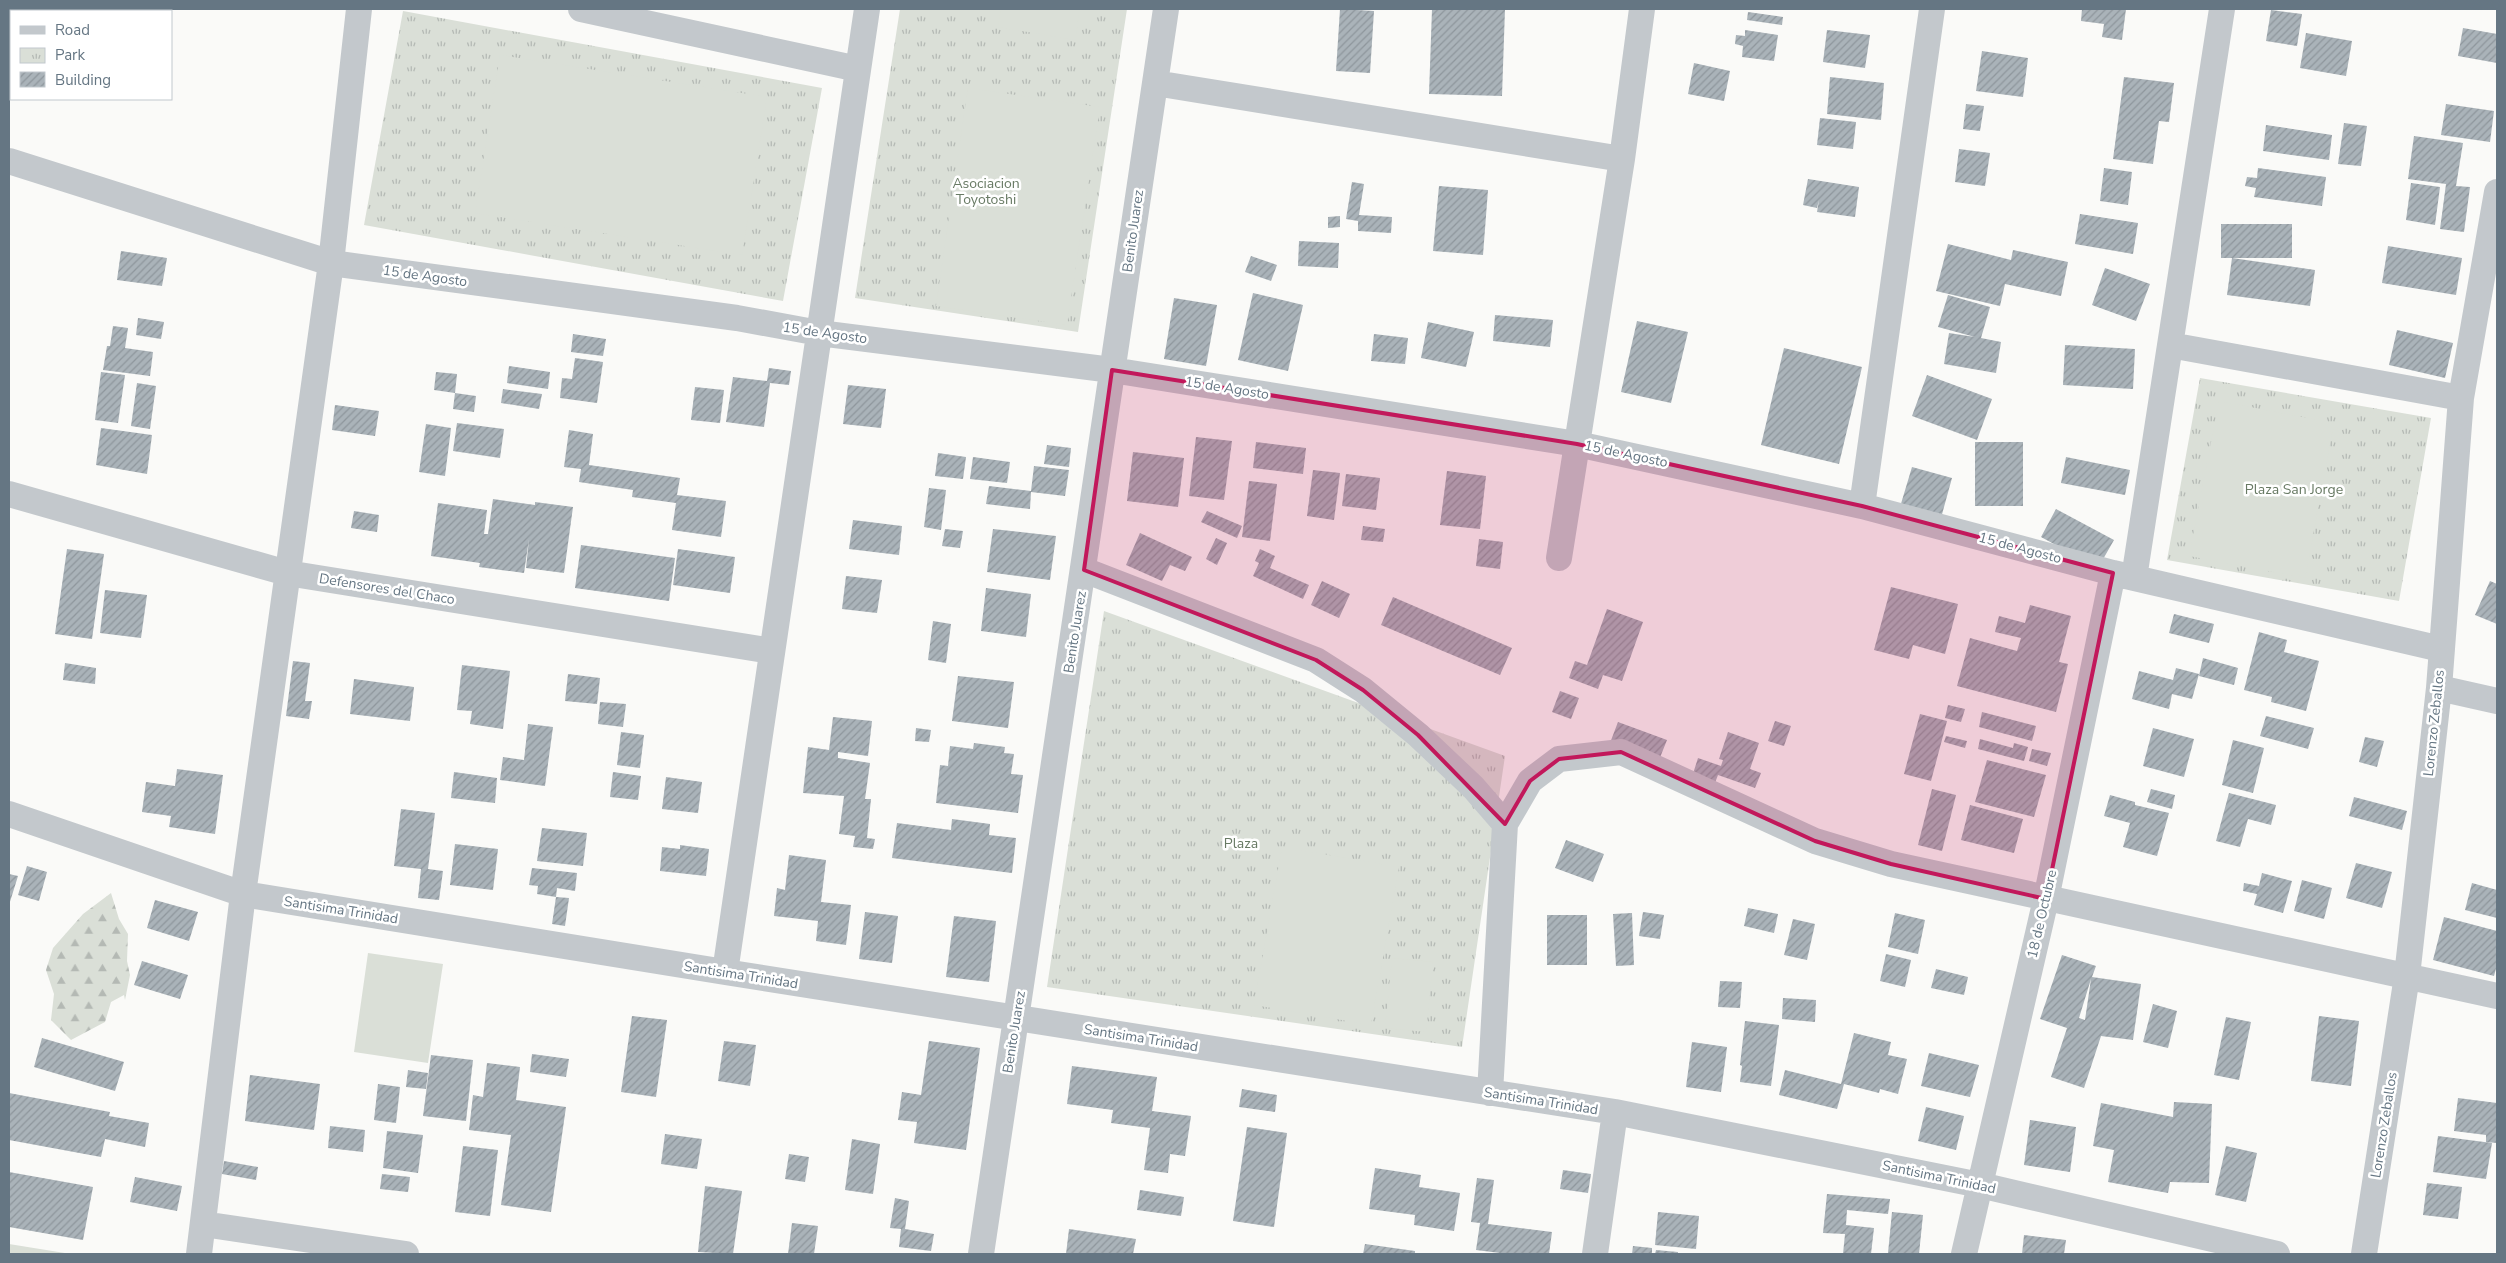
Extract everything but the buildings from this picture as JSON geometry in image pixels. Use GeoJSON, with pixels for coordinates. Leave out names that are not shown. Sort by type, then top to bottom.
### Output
{"type":"FeatureCollection","features":[{"type":"Feature","properties":{"kind":"street"},"geometry":{"type":"LineString","coordinates":[[199,1254],[243,894],[331,263],[359,9]]}},
{"type":"Feature","properties":{"kind":"street"},"geometry":{"type":"LineString","coordinates":[[581,9],[858,68]]}},
{"type":"Feature","properties":{"kind":"street"},"geometry":{"type":"LineString","coordinates":[[725,972],[866,9]]}},
{"type":"Feature","properties":{"kind":"street","name":"Benito Juarez"},"geometry":{"type":"LineString","coordinates":[[981,1254],[1166,9]]}},
{"type":"Feature","properties":{"kind":"street"},"geometry":{"type":"LineString","coordinates":[[1559,558],[1622,159],[1642,9]]}},
{"type":"Feature","properties":{"kind":"street"},"geometry":{"type":"LineString","coordinates":[[1862,506],[1932,9]]}},
{"type":"Feature","properties":{"kind":"street","name":"18 de Octubre"},"geometry":{"type":"LineString","coordinates":[[1964,1254],[2046,899],[2124,576],[2170,345],[2222,9]]}},
{"type":"Feature","properties":{"kind":"street"},"geometry":{"type":"LineString","coordinates":[[1155,83],[1622,159]]}},
{"type":"Feature","properties":{"kind":"street","name":"15 de Agosto"},"geometry":{"type":"LineString","coordinates":[[9,161],[331,263],[737,318],[819,333],[1112,370],[1577,444],[1862,506],[2124,576],[2441,648]]}},
{"type":"Feature","properties":{"kind":"street","name":"Lorenzo Zeballos"},"geometry":{"type":"LineString","coordinates":[[2364,1254],[2407,976],[2439,688],[2462,398],[2497,192]]}},
{"type":"Feature","properties":{"kind":"street"},"geometry":{"type":"LineString","coordinates":[[2170,345],[2462,398]]}},
{"type":"Feature","properties":{"kind":"street","name":"Defensores del Chaco"},"geometry":{"type":"LineString","coordinates":[[9,494],[287,573],[772,651]]}},
{"type":"Feature","properties":{"kind":"street"},"geometry":{"type":"LineString","coordinates":[[1084,570],[1316,660],[1363,690],[1418,735],[1473,787],[1505,824]]}},
{"type":"Feature","properties":{"kind":"street"},"geometry":{"type":"LineString","coordinates":[[2439,688],[2497,701]]}},
{"type":"Feature","properties":{"kind":"street"},"geometry":{"type":"LineString","coordinates":[[1490,1093],[1505,824],[1530,781],[1559,759],[1621,752],[1815,841],[1891,864],[2497,996]]}},
{"type":"Feature","properties":{"kind":"street","name":"Santisima Trinidad"},"geometry":{"type":"LineString","coordinates":[[9,814],[243,894],[1615,1112],[1980,1185],[2277,1254]]}},
{"type":"Feature","properties":{"kind":"street"},"geometry":{"type":"LineString","coordinates":[[1595,1254],[1615,1112]]}},
{"type":"Feature","properties":{"kind":"street"},"geometry":{"type":"LineString","coordinates":[[203,1224],[406,1254]]}},
{"type":"Feature","properties":{"kind":"highlighted area"},"geometry":{"type":"Polygon","coordinates":[[[1112,370],[1577,444],[1862,506],[2113,573],[2046,899],[1891,864],[1815,841],[1621,752],[1559,759],[1530,781],[1505,824],[1418,735],[1363,690],[1316,660],[1084,570],[1112,370]]]}},
{"type":"Feature","properties":{"kind":"green space","name":"Asociacion Toyotoshi"},"geometry":{"type":"Polygon","coordinates":[[[900,9],[1127,9],[1078,332],[855,298],[900,9]]]}},
{"type":"Feature","properties":{"kind":"green space"},"geometry":{"type":"Polygon","coordinates":[[[1001,9],[1080,9],[1075,40],[998,27],[1001,9]]]}},
{"type":"Feature","properties":{"kind":"green space"},"geometry":{"type":"Polygon","coordinates":[[[403,11],[822,88],[783,301],[364,225],[403,11]]]}},
{"type":"Feature","properties":{"kind":"green space"},"geometry":{"type":"Polygon","coordinates":[[[500,55],[767,97],[742,255],[475,213],[500,55]]]}},
{"type":"Feature","properties":{"kind":"green space"},"geometry":{"type":"Polygon","coordinates":[[[968,88],[1100,107],[1067,325],[936,306],[968,88]]]}},
{"type":"Feature","properties":{"kind":"green space","name":"Plaza San Jorge"},"geometry":{"type":"Polygon","coordinates":[[[2200,378],[2431,418],[2399,601],[2167,560],[2200,378]]]}},
{"type":"Feature","properties":{"kind":"green space"},"geometry":{"type":"Polygon","coordinates":[[[2219,401],[2334,423],[2305,578],[2189,556],[2219,401]]]}},
{"type":"Feature","properties":{"kind":"green space","name":"Plaza"},"geometry":{"type":"Polygon","coordinates":[[[1104,611],[1505,756],[1462,1047],[1047,987],[1104,611]]]}},
{"type":"Feature","properties":{"kind":"green space"},"geometry":{"type":"Polygon","coordinates":[[[1282,847],[1399,867],[1371,1025],[1254,1005],[1282,847]]]}},
{"type":"Feature","properties":{"kind":"green space"},"geometry":{"type":"Polygon","coordinates":[[[111,893],[119,919],[128,934],[127,961],[130,975],[125,1000],[124,995],[111,1002],[105,1022],[71,1040],[51,1020],[54,994],[46,970],[53,948],[83,914],[111,893]]]}},
{"type":"Feature","properties":{"kind":"green space"},"geometry":{"type":"Polygon","coordinates":[[[368,953],[443,964],[428,1063],[354,1052],[368,953]]]}},
{"type":"Feature","properties":{"kind":"green space"},"geometry":{"type":"Polygon","coordinates":[[[1392,958],[1433,962],[1426,1032],[1385,1028],[1392,958]]]}},
{"type":"Feature","properties":{"kind":"green space"},"geometry":{"type":"Polygon","coordinates":[[[9,1244],[71,1254],[9,1254],[9,1244]]]}}]}
